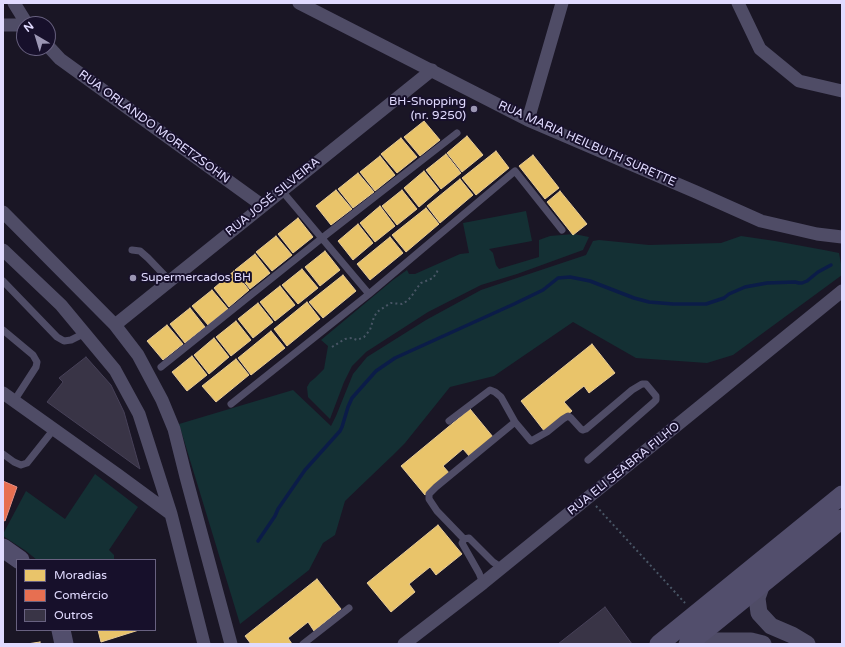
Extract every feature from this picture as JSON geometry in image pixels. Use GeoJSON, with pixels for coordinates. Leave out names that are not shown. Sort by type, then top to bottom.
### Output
{"type":"FeatureCollection","features":[{"type":"Feature","properties":{"kind":"main road"},"geometry":{"type":"LineString","coordinates":[[659,644],[842,495]]}},
{"type":"Feature","properties":{"kind":"main road"},"geometry":{"type":"LineString","coordinates":[[692,640],[842,519]]}},
{"type":"Feature","properties":{"kind":"main road"},"geometry":{"type":"LineString","coordinates":[[3,548],[19,559]]}},
{"type":"Feature","properties":{"kind":"main road"},"geometry":{"type":"LineString","coordinates":[[61,631],[64,644]]}},
{"type":"Feature","properties":{"kind":"street"},"geometry":{"type":"LineString","coordinates":[[14,3],[22,16]]}},
{"type":"Feature","properties":{"kind":"street","name":"RUA MARIA HEILBUTH SURETTE"},"geometry":{"type":"LineString","coordinates":[[299,3],[528,120],[761,221],[817,234],[842,237]]}},
{"type":"Feature","properties":{"kind":"street"},"geometry":{"type":"LineString","coordinates":[[528,120],[562,3]]}},
{"type":"Feature","properties":{"kind":"street"},"geometry":{"type":"LineString","coordinates":[[738,3],[760,49],[799,81],[842,92]]}},
{"type":"Feature","properties":{"kind":"street"},"geometry":{"type":"LineString","coordinates":[[3,25],[16,24]]}},
{"type":"Feature","properties":{"kind":"street","name":"RUA ORLANDO MORETZSOHN"},"geometry":{"type":"LineString","coordinates":[[56,55],[263,206]]}},
{"type":"Feature","properties":{"kind":"street","name":"RUA JOSÉ SILVEIRA"},"geometry":{"type":"LineString","coordinates":[[115,324],[432,70]]}},
{"type":"Feature","properties":{"kind":"street"},"geometry":{"type":"LineString","coordinates":[[3,212],[115,324],[138,355],[162,400],[174,429],[231,644]]}},
{"type":"Feature","properties":{"kind":"street"},"geometry":{"type":"LineString","coordinates":[[3,250],[61,305],[85,333],[115,370],[139,414],[171,514],[204,644]]}},
{"type":"Feature","properties":{"kind":"street","name":"RUA ELI SEABRA FILHO"},"geometry":{"type":"LineString","coordinates":[[404,644],[502,568],[842,291]]}},
{"type":"Feature","properties":{"kind":"street"},"geometry":{"type":"LineString","coordinates":[[3,393],[171,514]]}},
{"type":"Feature","properties":{"kind":"street"},"geometry":{"type":"LineString","coordinates":[[762,584],[757,598],[759,613],[771,626],[807,644]]}},
{"type":"Feature","properties":{"kind":"street"},"geometry":{"type":"LineString","coordinates":[[695,614],[695,632],[692,640],[751,641],[763,644]]}},
{"type":"Feature","properties":{"kind":"lane"},"geometry":{"type":"LineString","coordinates":[[161,367],[322,238],[457,133]]}},
{"type":"Feature","properties":{"kind":"lane"},"geometry":{"type":"LineString","coordinates":[[231,404],[369,294],[515,171],[562,230]]}},
{"type":"Feature","properties":{"kind":"lane"},"geometry":{"type":"LineString","coordinates":[[282,191],[369,294]]}},
{"type":"Feature","properties":{"kind":"lane"},"geometry":{"type":"LineString","coordinates":[[132,250],[140,251],[170,281]]}},
{"type":"Feature","properties":{"kind":"lane"},"geometry":{"type":"LineString","coordinates":[[3,281],[57,337],[64,341],[71,340],[85,333]]}},
{"type":"Feature","properties":{"kind":"lane"},"geometry":{"type":"LineString","coordinates":[[3,330],[33,355],[37,362],[36,367],[14,400]]}},
{"type":"Feature","properties":{"kind":"lane"},"geometry":{"type":"LineString","coordinates":[[449,421],[490,390],[495,392],[500,397],[516,422],[531,441],[547,432],[563,418],[568,416],[581,429],[586,429],[632,390],[642,384],[646,384],[656,396],[656,400],[588,460]]}},
{"type":"Feature","properties":{"kind":"lane"},"geometry":{"type":"LineString","coordinates":[[502,568],[493,562],[469,538],[464,539],[436,511],[429,499],[429,494],[516,422]]}},
{"type":"Feature","properties":{"kind":"lane"},"geometry":{"type":"LineString","coordinates":[[3,454],[21,465],[27,463],[54,429]]}},
{"type":"Feature","properties":{"kind":"lane"},"geometry":{"type":"LineString","coordinates":[[464,539],[462,543],[480,573],[483,583]]}},
{"type":"Feature","properties":{"kind":"lane"},"geometry":{"type":"LineString","coordinates":[[302,644],[349,608]]}},
{"type":"Feature","properties":{"kind":"path"},"geometry":{"type":"LineString","coordinates":[[332,348],[345,339],[352,338],[357,340],[364,337],[370,330],[377,312],[391,304],[402,304],[407,301],[411,298],[421,283],[433,278],[438,269]]}},
{"type":"Feature","properties":{"kind":"path"},"geometry":{"type":"LineString","coordinates":[[588,498],[695,614]]}},
{"type":"Feature","properties":{"kind":"green space"},"geometry":{"type":"Polygon","coordinates":[[[526,211],[532,241],[489,249],[493,253],[496,265],[499,269],[539,257],[539,240],[550,236],[574,234],[589,237],[583,250],[517,274],[481,285],[428,312],[366,352],[352,366],[344,382],[330,419],[308,397],[307,387],[310,382],[324,369],[328,346],[321,340],[407,270],[409,274],[415,274],[460,254],[469,253],[463,223],[526,211]]]}},
{"type":"Feature","properties":{"kind":"green space"},"geometry":{"type":"Polygon","coordinates":[[[741,236],[839,253],[842,275],[733,355],[707,363],[636,358],[573,322],[494,376],[450,387],[405,443],[345,501],[335,535],[323,543],[309,570],[240,624],[179,424],[293,390],[331,426],[353,374],[367,357],[426,320],[481,290],[586,255],[593,241],[599,240],[649,245],[721,243],[741,236]]]}},
{"type":"Feature","properties":{"kind":"green space"},"geometry":{"type":"Polygon","coordinates":[[[95,474],[138,507],[109,550],[114,555],[114,559],[36,559],[3,536],[26,491],[65,519],[95,474]]]}},
{"type":"Feature","properties":{"kind":"building: Moradias"},"geometry":{"type":"Polygon","coordinates":[[[424,121],[440,140],[420,156],[404,137],[424,121]]]}},
{"type":"Feature","properties":{"kind":"building: Moradias"},"geometry":{"type":"Polygon","coordinates":[[[467,136],[483,155],[462,172],[447,153],[467,136]]]}},
{"type":"Feature","properties":{"kind":"building: Moradias"},"geometry":{"type":"Polygon","coordinates":[[[401,138],[417,157],[397,173],[381,154],[401,138]]]}},
{"type":"Feature","properties":{"kind":"building: Moradias"},"geometry":{"type":"Polygon","coordinates":[[[496,151],[509,168],[476,195],[462,178],[496,151]]]}},
{"type":"Feature","properties":{"kind":"building: Moradias"},"geometry":{"type":"Polygon","coordinates":[[[446,154],[461,173],[441,189],[426,170],[446,154]]]}},
{"type":"Feature","properties":{"kind":"building: Moradias"},"geometry":{"type":"Polygon","coordinates":[[[533,155],[559,188],[545,199],[519,166],[533,155]]]}},
{"type":"Feature","properties":{"kind":"building: Moradias"},"geometry":{"type":"Polygon","coordinates":[[[380,156],[395,175],[375,191],[360,172],[380,156]]]}},
{"type":"Feature","properties":{"kind":"building: Moradias"},"geometry":{"type":"Polygon","coordinates":[[[424,171],[439,190],[419,207],[404,188],[424,171]]]}},
{"type":"Feature","properties":{"kind":"building: Moradias"},"geometry":{"type":"Polygon","coordinates":[[[358,173],[374,192],[353,208],[338,189],[358,173]]]}},
{"type":"Feature","properties":{"kind":"building: Moradias"},"geometry":{"type":"Polygon","coordinates":[[[460,179],[473,195],[440,223],[427,206],[460,179]]]}},
{"type":"Feature","properties":{"kind":"building: Moradias"},"geometry":{"type":"Polygon","coordinates":[[[336,190],[352,209],[331,225],[316,206],[336,190]]]}},
{"type":"Feature","properties":{"kind":"building: Moradias"},"geometry":{"type":"Polygon","coordinates":[[[402,190],[417,209],[397,225],[382,206],[402,190]]]}},
{"type":"Feature","properties":{"kind":"building: Moradias"},"geometry":{"type":"Polygon","coordinates":[[[560,191],[587,224],[573,235],[547,202],[560,191]]]}},
{"type":"Feature","properties":{"kind":"building: Moradias"},"geometry":{"type":"Polygon","coordinates":[[[380,206],[395,226],[375,242],[360,223],[380,206]]]}},
{"type":"Feature","properties":{"kind":"building: Moradias"},"geometry":{"type":"Polygon","coordinates":[[[426,208],[439,224],[406,252],[392,235],[426,208]]]}},
{"type":"Feature","properties":{"kind":"building: Moradias"},"geometry":{"type":"Polygon","coordinates":[[[298,218],[313,237],[293,253],[278,234],[298,218]]]}},
{"type":"Feature","properties":{"kind":"building: Moradias"},"geometry":{"type":"Polygon","coordinates":[[[358,224],[373,243],[353,260],[338,241],[358,224]]]}},
{"type":"Feature","properties":{"kind":"building: Moradias"},"geometry":{"type":"Polygon","coordinates":[[[276,236],[292,255],[272,271],[256,252],[276,236]]]}},
{"type":"Feature","properties":{"kind":"building: Moradias"},"geometry":{"type":"Polygon","coordinates":[[[390,237],[403,253],[370,280],[357,264],[390,237]]]}},
{"type":"Feature","properties":{"kind":"building: Moradias"},"geometry":{"type":"Polygon","coordinates":[[[325,251],[340,270],[320,286],[305,267],[325,251]]]}},
{"type":"Feature","properties":{"kind":"building: Moradias"},"geometry":{"type":"Polygon","coordinates":[[[255,254],[270,273],[250,289],[235,270],[255,254]]]}},
{"type":"Feature","properties":{"kind":"building: Moradias"},"geometry":{"type":"Polygon","coordinates":[[[302,269],[318,288],[298,304],[282,285],[302,269]]]}},
{"type":"Feature","properties":{"kind":"building: Moradias"},"geometry":{"type":"Polygon","coordinates":[[[234,271],[249,290],[229,307],[214,288],[234,271]]]}},
{"type":"Feature","properties":{"kind":"building: Moradias"},"geometry":{"type":"Polygon","coordinates":[[[343,275],[356,291],[323,318],[309,302],[343,275]]]}},
{"type":"Feature","properties":{"kind":"building: Moradias"},"geometry":{"type":"Polygon","coordinates":[[[280,286],[295,305],[275,321],[260,302],[280,286]]]}},
{"type":"Feature","properties":{"kind":"building: Moradias"},"geometry":{"type":"Polygon","coordinates":[[[212,290],[228,309],[208,325],[192,306],[212,290]]]}},
{"type":"Feature","properties":{"kind":"building: Moradias"},"geometry":{"type":"Polygon","coordinates":[[[307,302],[320,319],[287,346],[274,329],[307,302]]]}},
{"type":"Feature","properties":{"kind":"building: Moradias"},"geometry":{"type":"Polygon","coordinates":[[[258,303],[273,322],[253,338],[238,319],[258,303]]]}},
{"type":"Feature","properties":{"kind":"building: Moradias"},"geometry":{"type":"Polygon","coordinates":[[[190,308],[205,327],[185,343],[170,324],[190,308]]]}},
{"type":"Feature","properties":{"kind":"building: Moradias"},"geometry":{"type":"Polygon","coordinates":[[[236,321],[251,340],[231,356],[216,337],[236,321]]]}},
{"type":"Feature","properties":{"kind":"building: Moradias"},"geometry":{"type":"Polygon","coordinates":[[[167,325],[183,344],[163,360],[147,341],[167,325]]]}},
{"type":"Feature","properties":{"kind":"building: Moradias"},"geometry":{"type":"Polygon","coordinates":[[[271,331],[285,348],[251,375],[238,358],[271,331]]]}},
{"type":"Feature","properties":{"kind":"building: Moradias"},"geometry":{"type":"Polygon","coordinates":[[[214,338],[229,357],[209,374],[194,355],[214,338]]]}},
{"type":"Feature","properties":{"kind":"building: Moradias"},"geometry":{"type":"Polygon","coordinates":[[[592,344],[615,373],[589,393],[584,386],[564,402],[572,411],[545,432],[521,401],[592,344]]]}},
{"type":"Feature","properties":{"kind":"building: Moradias"},"geometry":{"type":"Polygon","coordinates":[[[192,356],[207,375],[187,391],[172,372],[192,356]]]}},
{"type":"Feature","properties":{"kind":"building: Moradias"},"geometry":{"type":"Polygon","coordinates":[[[236,359],[249,375],[216,402],[202,386],[236,359]]]}},
{"type":"Feature","properties":{"kind":"building: Moradias"},"geometry":{"type":"Polygon","coordinates":[[[470,409],[493,437],[470,457],[463,449],[443,466],[450,474],[425,495],[401,466],[470,409]]]}},
{"type":"Feature","properties":{"kind":"building: Moradias"},"geometry":{"type":"Polygon","coordinates":[[[438,525],[462,554],[436,575],[430,567],[409,584],[415,592],[391,612],[367,583],[438,525]]]}},
{"type":"Feature","properties":{"kind":"building: Moradias"},"geometry":{"type":"Polygon","coordinates":[[[317,579],[341,609],[314,631],[308,622],[288,638],[292,644],[251,644],[245,636],[317,579]]]}},
{"type":"Feature","properties":{"kind":"building: Moradias"},"geometry":{"type":"Polygon","coordinates":[[[98,631],[136,631],[101,642],[98,631]]]}},
{"type":"Feature","properties":{"kind":"building: Moradias"},"geometry":{"type":"Polygon","coordinates":[[[40,642],[40,644],[27,644],[40,642]]]}},
{"type":"Feature","properties":{"kind":"building: Comércio"},"geometry":{"type":"Polygon","coordinates":[[[3,481],[17,487],[5,521],[3,520],[3,481]]]}},
{"type":"Feature","properties":{"kind":"building: Outros"},"geometry":{"type":"Polygon","coordinates":[[[86,357],[111,385],[124,412],[140,469],[47,402],[63,382],[59,378],[86,357]]]}},
{"type":"Feature","properties":{"kind":"building: Outros"},"geometry":{"type":"Polygon","coordinates":[[[605,607],[632,644],[558,644],[605,607]]]}},
{"type":"Feature","properties":{"kind":"waterway"},"geometry":{"type":"LineString","coordinates":[[258,541],[305,470],[340,431],[352,398],[376,371],[395,358],[543,290],[558,278],[570,277],[590,281],[634,298],[649,302],[706,304],[724,298],[729,294],[745,287],[767,283],[802,283],[831,265]]}},
{"type":"Feature","properties":{"kind":"place","name":"BH-Shopping (nr. 9250)"},"geometry":{"type":"Point","coordinates":[474,109]}},
{"type":"Feature","properties":{"kind":"place","name":"Supermercados BH"},"geometry":{"type":"Point","coordinates":[133,278]}}]}
